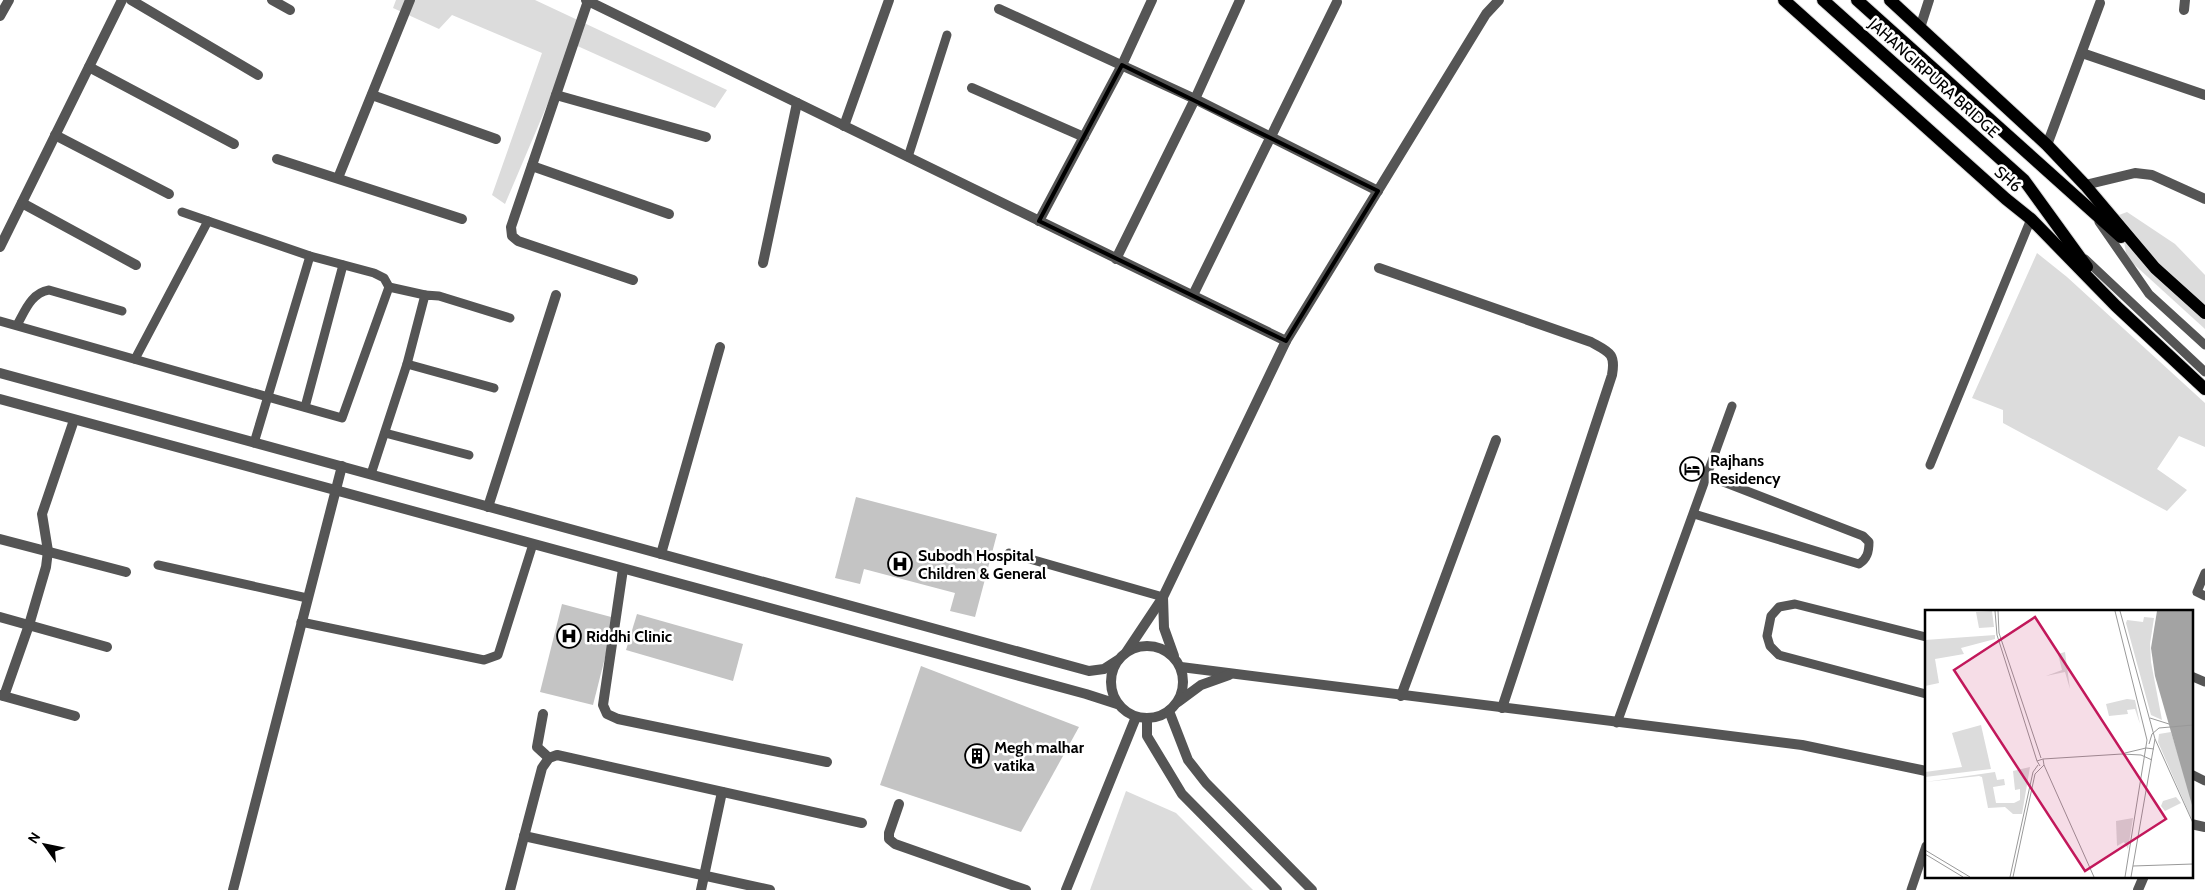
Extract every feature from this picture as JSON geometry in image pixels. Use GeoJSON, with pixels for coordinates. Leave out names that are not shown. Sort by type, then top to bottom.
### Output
{"type":"FeatureCollection","features":[{"type":"Feature","properties":{"kind":"main road","name":"SH6"},"geometry":{"type":"LineString","coordinates":[[1784,0],[2006,199],[2031,219],[2116,306],[2205,389]]}},
{"type":"Feature","properties":{"kind":"main road","name":"JAHANGIRPURA BRIDGE"},"geometry":{"type":"LineString","coordinates":[[1823,0],[2024,180],[2116,306]]}},
{"type":"Feature","properties":{"kind":"main road","name":"JAHANGIRPURA BRIDGE"},"geometry":{"type":"LineString","coordinates":[[1857,0],[2038,165],[2156,268]]}},
{"type":"Feature","properties":{"kind":"main road"},"geometry":{"type":"LineString","coordinates":[[1890,0],[2047,145],[2085,185],[2156,268],[2205,313]]}},
{"type":"Feature","properties":{"kind":"street"},"geometry":{"type":"LineString","coordinates":[[0,16],[8,0]]}},
{"type":"Feature","properties":{"kind":"street"},"geometry":{"type":"LineString","coordinates":[[0,247],[122,0]]}},
{"type":"Feature","properties":{"kind":"street"},"geometry":{"type":"LineString","coordinates":[[131,0],[258,74]]}},
{"type":"Feature","properties":{"kind":"street"},"geometry":{"type":"LineString","coordinates":[[272,0],[290,10]]}},
{"type":"Feature","properties":{"kind":"street"},"geometry":{"type":"LineString","coordinates":[[338,178],[410,0]]}},
{"type":"Feature","properties":{"kind":"street"},"geometry":{"type":"LineString","coordinates":[[844,126],[889,0]]}},
{"type":"Feature","properties":{"kind":"street"},"geometry":{"type":"LineString","coordinates":[[1039,221],[1122,65],[1152,0]]}},
{"type":"Feature","properties":{"kind":"street"},"geometry":{"type":"LineString","coordinates":[[1116,259],[1195,98],[1240,0]]}},
{"type":"Feature","properties":{"kind":"street"},"geometry":{"type":"LineString","coordinates":[[1486,14],[1491,0]]}},
{"type":"Feature","properties":{"kind":"street"},"geometry":{"type":"LineString","coordinates":[[0,373],[1089,670],[1104,669],[1118,660],[1127,651],[1163,596],[1286,341],[1486,14],[1499,0]]}},
{"type":"Feature","properties":{"kind":"street"},"geometry":{"type":"LineString","coordinates":[[1920,28],[1929,0]]}},
{"type":"Feature","properties":{"kind":"street"},"geometry":{"type":"LineString","coordinates":[[633,280],[518,242],[512,236],[511,226],[587,1],[1286,341]]}},
{"type":"Feature","properties":{"kind":"street"},"geometry":{"type":"LineString","coordinates":[[1193,295],[1337,2]]}},
{"type":"Feature","properties":{"kind":"street"},"geometry":{"type":"LineString","coordinates":[[2047,145],[2100,3]]}},
{"type":"Feature","properties":{"kind":"street"},"geometry":{"type":"LineString","coordinates":[[999,9],[1195,98],[1378,191]]}},
{"type":"Feature","properties":{"kind":"street"},"geometry":{"type":"LineString","coordinates":[[2082,53],[2205,95]]}},
{"type":"Feature","properties":{"kind":"street"},"geometry":{"type":"LineString","coordinates":[[89,67],[234,144]]}},
{"type":"Feature","properties":{"kind":"street"},"geometry":{"type":"LineString","coordinates":[[972,88],[1084,137]]}},
{"type":"Feature","properties":{"kind":"street"},"geometry":{"type":"LineString","coordinates":[[372,95],[496,138]]}},
{"type":"Feature","properties":{"kind":"street"},"geometry":{"type":"LineString","coordinates":[[556,95],[706,137]]}},
{"type":"Feature","properties":{"kind":"street"},"geometry":{"type":"LineString","coordinates":[[764,263],[796,103]]}},
{"type":"Feature","properties":{"kind":"street"},"geometry":{"type":"LineString","coordinates":[[56,135],[169,194]]}},
{"type":"Feature","properties":{"kind":"street"},"geometry":{"type":"LineString","coordinates":[[277,160],[462,218]]}},
{"type":"Feature","properties":{"kind":"street"},"geometry":{"type":"LineString","coordinates":[[532,166],[669,214]]}},
{"type":"Feature","properties":{"kind":"street"},"geometry":{"type":"LineString","coordinates":[[2085,185],[2135,173],[2152,175],[2205,199]]}},
{"type":"Feature","properties":{"kind":"street"},"geometry":{"type":"LineString","coordinates":[[22,203],[136,265]]}},
{"type":"Feature","properties":{"kind":"street"},"geometry":{"type":"LineString","coordinates":[[1379,268],[1591,342],[1610,353],[1615,362],[1502,708]]}},
{"type":"Feature","properties":{"kind":"street"},"geometry":{"type":"LineString","coordinates":[[488,507],[556,295]]}},
{"type":"Feature","properties":{"kind":"street"},"geometry":{"type":"LineString","coordinates":[[661,554],[720,347]]}},
{"type":"Feature","properties":{"kind":"street"},"geometry":{"type":"LineString","coordinates":[[0,399],[1117,704]]}},
{"type":"Feature","properties":{"kind":"street"},"geometry":{"type":"LineString","coordinates":[[74,420],[42,514],[48,551],[46,567],[29,625],[2,696],[75,716]]}},
{"type":"Feature","properties":{"kind":"street"},"geometry":{"type":"LineString","coordinates":[[1401,696],[1496,440]]}},
{"type":"Feature","properties":{"kind":"street"},"geometry":{"type":"LineString","coordinates":[[233,890],[342,466]]}},
{"type":"Feature","properties":{"kind":"street"},"geometry":{"type":"LineString","coordinates":[[0,539],[126,572]]}},
{"type":"Feature","properties":{"kind":"street"},"geometry":{"type":"LineString","coordinates":[[623,569],[603,705],[607,714],[618,719],[827,762]]}},
{"type":"Feature","properties":{"kind":"street"},"geometry":{"type":"LineString","coordinates":[[1163,596],[1164,628],[1184,680],[1182,692],[1177,703]]}},
{"type":"Feature","properties":{"kind":"street"},"geometry":{"type":"LineString","coordinates":[[0,616],[107,647]]}},
{"type":"Feature","properties":{"kind":"street"},"geometry":{"type":"LineString","coordinates":[[1127,651],[1139,646],[1151,645],[1164,649],[1174,657]]}},
{"type":"Feature","properties":{"kind":"street"},"geometry":{"type":"LineString","coordinates":[[1118,660],[1112,671],[1110,682],[1112,694],[1117,704],[1126,712],[1136,717],[1147,719],[1159,717],[1169,711],[1201,685],[1230,675]]}},
{"type":"Feature","properties":{"kind":"street"},"geometry":{"type":"LineString","coordinates":[[1180,667],[1230,675],[1802,745],[1925,771]]}},
{"type":"Feature","properties":{"kind":"street"},"geometry":{"type":"LineString","coordinates":[[1169,711],[1188,760],[1206,783],[1312,890]]}},
{"type":"Feature","properties":{"kind":"street"},"geometry":{"type":"LineString","coordinates":[[543,714],[536,747],[549,758]]}},
{"type":"Feature","properties":{"kind":"street"},"geometry":{"type":"LineString","coordinates":[[1066,890],[1136,717]]}},
{"type":"Feature","properties":{"kind":"street"},"geometry":{"type":"LineString","coordinates":[[1147,719],[1147,736],[1182,794],[1277,890]]}},
{"type":"Feature","properties":{"kind":"street"},"geometry":{"type":"LineString","coordinates":[[510,890],[542,768],[549,758],[557,755],[862,823]]}},
{"type":"Feature","properties":{"kind":"street"},"geometry":{"type":"LineString","coordinates":[[701,890],[722,792]]}},
{"type":"Feature","properties":{"kind":"street"},"geometry":{"type":"LineString","coordinates":[[899,804],[889,833],[889,839],[895,844],[1026,890]]}},
{"type":"Feature","properties":{"kind":"street"},"geometry":{"type":"LineString","coordinates":[[2192,824],[2205,827]]}},
{"type":"Feature","properties":{"kind":"street"},"geometry":{"type":"LineString","coordinates":[[524,836],[770,890]]}},
{"type":"Feature","properties":{"kind":"street"},"geometry":{"type":"LineString","coordinates":[[2138,890],[2143,878]]}},
{"type":"Feature","properties":{"kind":"lane"},"geometry":{"type":"LineString","coordinates":[[908,157],[948,35]]}},
{"type":"Feature","properties":{"kind":"lane"},"geometry":{"type":"LineString","coordinates":[[2092,211],[2149,294],[2205,345]]}},
{"type":"Feature","properties":{"kind":"lane"},"geometry":{"type":"LineString","coordinates":[[182,212],[310,256],[384,278],[389,287],[439,296],[510,318]]}},
{"type":"Feature","properties":{"kind":"lane"},"geometry":{"type":"LineString","coordinates":[[1930,465],[2031,219]]}},
{"type":"Feature","properties":{"kind":"lane"},"geometry":{"type":"LineString","coordinates":[[135,359],[208,221]]}},
{"type":"Feature","properties":{"kind":"lane"},"geometry":{"type":"LineString","coordinates":[[2072,247],[2205,372]]}},
{"type":"Feature","properties":{"kind":"lane"},"geometry":{"type":"LineString","coordinates":[[254,443],[310,256]]}},
{"type":"Feature","properties":{"kind":"lane"},"geometry":{"type":"LineString","coordinates":[[305,407],[343,265]]}},
{"type":"Feature","properties":{"kind":"lane"},"geometry":{"type":"LineString","coordinates":[[0,321],[342,418],[389,287]]}},
{"type":"Feature","properties":{"kind":"lane"},"geometry":{"type":"LineString","coordinates":[[17,325],[34,296],[40,291],[49,290],[122,311]]}},
{"type":"Feature","properties":{"kind":"lane"},"geometry":{"type":"LineString","coordinates":[[371,474],[407,364],[425,295]]}},
{"type":"Feature","properties":{"kind":"lane"},"geometry":{"type":"LineString","coordinates":[[407,364],[494,388]]}},
{"type":"Feature","properties":{"kind":"lane"},"geometry":{"type":"LineString","coordinates":[[1618,722],[1732,406]]}},
{"type":"Feature","properties":{"kind":"lane"},"geometry":{"type":"LineString","coordinates":[[385,433],[469,456]]}},
{"type":"Feature","properties":{"kind":"lane"},"geometry":{"type":"LineString","coordinates":[[1694,514],[1858,564],[1865,560],[1869,551],[1869,542],[1863,536],[1708,476]]}},
{"type":"Feature","properties":{"kind":"lane"},"geometry":{"type":"LineString","coordinates":[[301,622],[484,660],[498,654],[533,544]]}},
{"type":"Feature","properties":{"kind":"lane"},"geometry":{"type":"LineString","coordinates":[[1009,553],[1163,596]]}},
{"type":"Feature","properties":{"kind":"lane"},"geometry":{"type":"LineString","coordinates":[[158,565],[307,598]]}},
{"type":"Feature","properties":{"kind":"lane"},"geometry":{"type":"LineString","coordinates":[[2205,573],[2197,592],[2205,596]]}},
{"type":"Feature","properties":{"kind":"lane"},"geometry":{"type":"LineString","coordinates":[[1925,637],[1795,604],[1774,610],[1767,636],[1770,646],[1779,655],[1925,694]]}},
{"type":"Feature","properties":{"kind":"lane"},"geometry":{"type":"LineString","coordinates":[[2192,676],[2205,682]]}},
{"type":"Feature","properties":{"kind":"lane"},"geometry":{"type":"LineString","coordinates":[[2192,774],[2205,781]]}},
{"type":"Feature","properties":{"kind":"lane"},"geometry":{"type":"LineString","coordinates":[[1911,890],[1925,849]]}},
{"type":"Feature","properties":{"kind":"highlighted area"},"geometry":{"type":"Polygon","coordinates":[[[1122,65],[1378,191],[1286,341],[1039,221],[1122,65]]]}},
{"type":"Feature","properties":{"kind":"shaded area"},"geometry":{"type":"Polygon","coordinates":[[[396,0],[535,0],[727,90],[715,108],[573,44],[505,204],[492,195],[542,53],[452,15],[439,29],[393,8],[396,0]]]}},
{"type":"Feature","properties":{"kind":"shaded area"},"geometry":{"type":"Polygon","coordinates":[[[2127,212],[2175,244],[2205,275],[2205,329],[2127,258],[2119,215],[2127,212]]]}},
{"type":"Feature","properties":{"kind":"shaded area"},"geometry":{"type":"Polygon","coordinates":[[[2037,253],[2067,277],[2205,403],[2205,447],[2179,436],[2157,469],[2187,490],[2167,511],[2003,423],[2003,410],[1972,398],[2037,253]]]}},
{"type":"Feature","properties":{"kind":"shaded area"},"geometry":{"type":"Polygon","coordinates":[[[1126,791],[1176,813],[1253,890],[1090,890],[1126,791]]]}},
{"type":"Feature","properties":{"kind":"building"},"geometry":{"type":"Polygon","coordinates":[[[856,497],[997,534],[975,617],[950,611],[955,593],[864,569],[860,584],[835,578],[856,497]]]}},
{"type":"Feature","properties":{"kind":"building"},"geometry":{"type":"Polygon","coordinates":[[[562,604],[615,618],[593,705],[540,692],[562,604]]]}},
{"type":"Feature","properties":{"kind":"building"},"geometry":{"type":"Polygon","coordinates":[[[637,614],[743,644],[733,681],[626,650],[637,614]]]}},
{"type":"Feature","properties":{"kind":"building","name":"Megh malhar vatika"},"geometry":{"type":"Polygon","coordinates":[[[921,666],[1079,727],[1021,832],[880,785],[921,666]]]}},
{"type":"Feature","properties":{"kind":"place","name":"Rajhans Residency"},"geometry":{"type":"Point","coordinates":[1692,469]}},
{"type":"Feature","properties":{"kind":"place","name":"Subodh Hospital Children & General"},"geometry":{"type":"Point","coordinates":[900,564]}},
{"type":"Feature","properties":{"kind":"place","name":"Riddhi Clinic"},"geometry":{"type":"Point","coordinates":[569,636]}},
{"type":"Feature","properties":{"kind":"place","name":"Megh malhar vatika"},"geometry":{"type":"Point","coordinates":[977,756]}}]}
